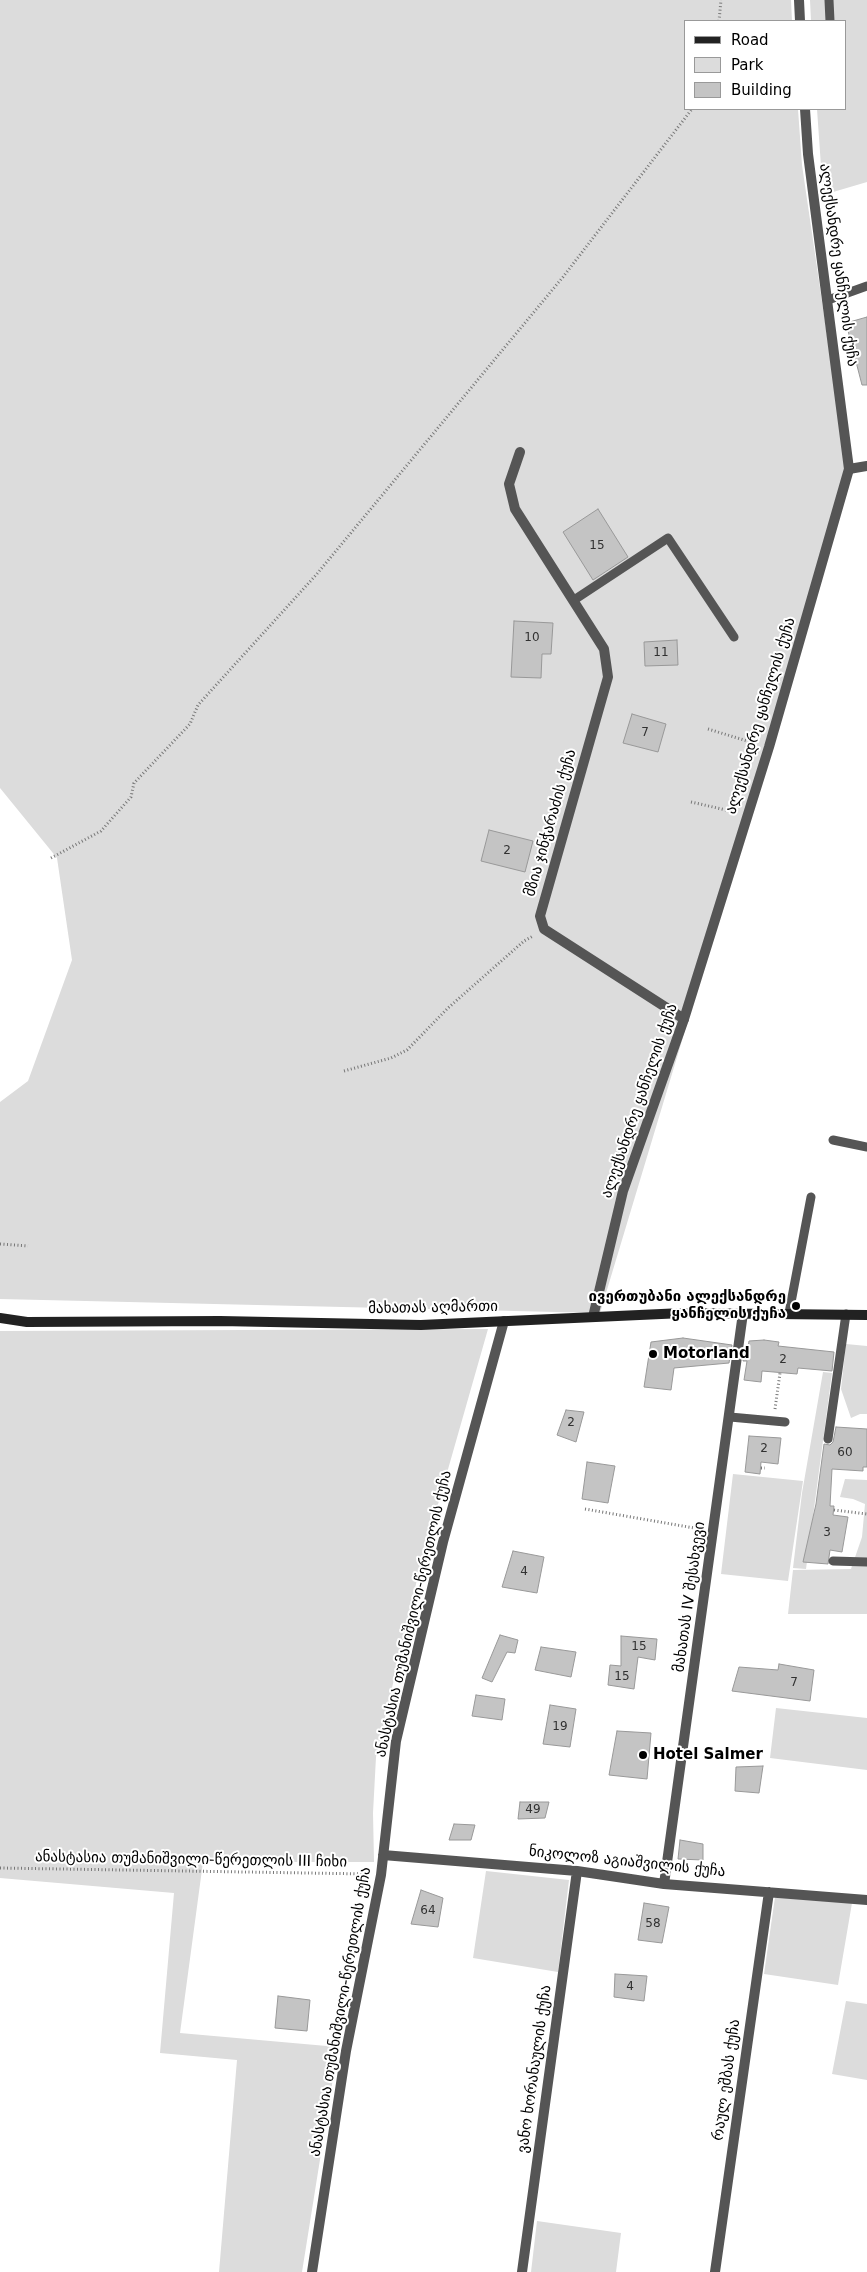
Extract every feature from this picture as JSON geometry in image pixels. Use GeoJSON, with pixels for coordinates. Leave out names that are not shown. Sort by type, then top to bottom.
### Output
{"type":"FeatureCollection","features":[{"type":"Feature","properties":{"kind":"main road","name":"მახათას აღმართი"},"geometry":{"type":"LineString","coordinates":[[0,1318],[27,1322],[220,1321],[420,1326],[593,1317],[743,1313],[867,1314]]}},
{"type":"Feature","properties":{"kind":"street"},"geometry":{"type":"LineString","coordinates":[[799,0],[800,20]]}},
{"type":"Feature","properties":{"kind":"street","name":"ალექსანდრე ყანჩელის ქუჩა"},"geometry":{"type":"LineString","coordinates":[[593,1317],[623,1191],[684,1019],[748,814],[849,469],[808,154],[805,110]]}},
{"type":"Feature","properties":{"kind":"street","name":"მზია ჯინჭარაძის ქუჩა"},"geometry":{"type":"LineString","coordinates":[[520,452],[509,484],[515,509],[604,649],[608,677],[540,916],[544,929]]}},
{"type":"Feature","properties":{"kind":"street"},"geometry":{"type":"LineString","coordinates":[[849,469],[867,466]]}},
{"type":"Feature","properties":{"kind":"street"},"geometry":{"type":"LineString","coordinates":[[544,929],[684,1019]]}},
{"type":"Feature","properties":{"kind":"street","name":"მახათას IV შესახვევი"},"geometry":{"type":"LineString","coordinates":[[664,1884],[715,1531],[743,1313]]}},
{"type":"Feature","properties":{"kind":"street","name":"ანასტასია თუმანიშვილი-წერეთლის ქუჩა"},"geometry":{"type":"LineString","coordinates":[[312,2272],[346,2051],[381,1875],[396,1741],[443,1542],[504,1321]]}},
{"type":"Feature","properties":{"kind":"street","name":"ნიკოლოზ აგიაშვილის ქუჩა"},"geometry":{"type":"LineString","coordinates":[[384,1855],[577,1871],[664,1884],[867,1900]]}},
{"type":"Feature","properties":{"kind":"street","name":"ვანო ხორანაულის ქუჩა"},"geometry":{"type":"LineString","coordinates":[[522,2272],[577,1871]]}},
{"type":"Feature","properties":{"kind":"street","name":"რაულ ეშბას ქუჩა"},"geometry":{"type":"LineString","coordinates":[[715,2272],[769,1892]]}},
{"type":"Feature","properties":{"kind":"lane"},"geometry":{"type":"LineString","coordinates":[[829,0],[830,20]]}},
{"type":"Feature","properties":{"kind":"lane"},"geometry":{"type":"LineString","coordinates":[[828,300],[867,286]]}},
{"type":"Feature","properties":{"kind":"lane"},"geometry":{"type":"LineString","coordinates":[[574,600],[668,538],[734,637]]}},
{"type":"Feature","properties":{"kind":"lane"},"geometry":{"type":"LineString","coordinates":[[833,1140],[867,1148]]}},
{"type":"Feature","properties":{"kind":"lane"},"geometry":{"type":"LineString","coordinates":[[789,1313],[811,1197]]}},
{"type":"Feature","properties":{"kind":"lane"},"geometry":{"type":"LineString","coordinates":[[828,1439],[846,1314]]}},
{"type":"Feature","properties":{"kind":"lane"},"geometry":{"type":"LineString","coordinates":[[730,1417],[785,1422]]}},
{"type":"Feature","properties":{"kind":"lane"},"geometry":{"type":"LineString","coordinates":[[833,1562],[867,1562]]}},
{"type":"Feature","properties":{"kind":"path"},"geometry":{"type":"LineString","coordinates":[[719,20],[721,0]]}},
{"type":"Feature","properties":{"kind":"path"},"geometry":{"type":"LineString","coordinates":[[50,858],[101,831],[131,797],[134,783],[190,724],[198,705],[316,575],[563,277],[691,110]]}},
{"type":"Feature","properties":{"kind":"path"},"geometry":{"type":"LineString","coordinates":[[708,729],[768,747]]}},
{"type":"Feature","properties":{"kind":"path"},"geometry":{"type":"LineString","coordinates":[[690,802],[748,814]]}},
{"type":"Feature","properties":{"kind":"path"},"geometry":{"type":"LineString","coordinates":[[344,1071],[391,1058],[407,1050],[448,1008],[524,941],[544,929]]}},
{"type":"Feature","properties":{"kind":"path"},"geometry":{"type":"LineString","coordinates":[[0,1244],[28,1246]]}},
{"type":"Feature","properties":{"kind":"path"},"geometry":{"type":"LineString","coordinates":[[774,1421],[780,1373]]}},
{"type":"Feature","properties":{"kind":"path"},"geometry":{"type":"LineString","coordinates":[[761,1468],[766,1468]]}},
{"type":"Feature","properties":{"kind":"path"},"geometry":{"type":"LineString","coordinates":[[585,1509],[715,1531]]}},
{"type":"Feature","properties":{"kind":"path"},"geometry":{"type":"LineString","coordinates":[[834,1510],[867,1514]]}},
{"type":"Feature","properties":{"kind":"path","name":"ანასტასია თუმანიშვილი-წერეთლის III ჩიხი"},"geometry":{"type":"LineString","coordinates":[[0,1868],[381,1875]]}},
{"type":"Feature","properties":{"kind":"green space"},"geometry":{"type":"Polygon","coordinates":[[[0,0],[791,0],[792,20],[684,20],[684,110],[798,110],[802,165],[849,486],[600,1313],[0,1299],[0,1102],[28,1081],[72,960],[57,858],[0,788],[0,0]]]}},
{"type":"Feature","properties":{"kind":"green space"},"geometry":{"type":"Polygon","coordinates":[[[810,0],[867,0],[867,182],[823,195],[817,110],[847,110],[847,20],[811,20],[810,0]]]}},
{"type":"Feature","properties":{"kind":"green space"},"geometry":{"type":"Polygon","coordinates":[[[488,1329],[419,1571],[376,1757],[373,1813],[374,1862],[203,1862],[180,2033],[338,2047],[302,2272],[219,2272],[237,2060],[160,2053],[174,1893],[0,1878],[0,1331],[488,1329]]]}},
{"type":"Feature","properties":{"kind":"green space"},"geometry":{"type":"Polygon","coordinates":[[[846,1344],[867,1346],[867,1414],[860,1414],[851,1418],[841,1389],[846,1344]]]}},
{"type":"Feature","properties":{"kind":"green space"},"geometry":{"type":"Polygon","coordinates":[[[823,1372],[832,1373],[806,1569],[793,1568],[802,1493],[823,1372]]]}},
{"type":"Feature","properties":{"kind":"green space"},"geometry":{"type":"Polygon","coordinates":[[[733,1474],[803,1481],[788,1581],[721,1574],[733,1474]]]}},
{"type":"Feature","properties":{"kind":"green space"},"geometry":{"type":"Polygon","coordinates":[[[845,1479],[867,1480],[867,1614],[788,1614],[793,1570],[851,1569],[862,1537],[865,1504],[853,1499],[840,1497],[845,1479]]]}},
{"type":"Feature","properties":{"kind":"green space"},"geometry":{"type":"Polygon","coordinates":[[[776,1708],[867,1718],[867,1770],[770,1758],[776,1708]]]}},
{"type":"Feature","properties":{"kind":"green space"},"geometry":{"type":"Polygon","coordinates":[[[486,1871],[569,1880],[558,1972],[473,1958],[486,1871]]]}},
{"type":"Feature","properties":{"kind":"green space"},"geometry":{"type":"Polygon","coordinates":[[[775,1897],[852,1903],[838,1985],[764,1974],[775,1897]]]}},
{"type":"Feature","properties":{"kind":"green space"},"geometry":{"type":"Polygon","coordinates":[[[846,2001],[867,2004],[867,2080],[832,2074],[846,2001]]]}},
{"type":"Feature","properties":{"kind":"green space"},"geometry":{"type":"Polygon","coordinates":[[[537,2221],[621,2233],[616,2272],[531,2272],[537,2221]]]}},
{"type":"Feature","properties":{"kind":"building"},"geometry":{"type":"Polygon","coordinates":[[[867,317],[867,385],[862,385],[846,323],[867,317]]]}},
{"type":"Feature","properties":{"kind":"building"},"geometry":{"type":"Polygon","coordinates":[[[598,509],[628,557],[593,580],[563,532],[598,509]]]}},
{"type":"Feature","properties":{"kind":"building"},"geometry":{"type":"Polygon","coordinates":[[[514,621],[553,623],[551,654],[542,654],[541,678],[511,677],[514,621]]]}},
{"type":"Feature","properties":{"kind":"building"},"geometry":{"type":"Polygon","coordinates":[[[677,640],[678,665],[645,666],[644,642],[677,640]]]}},
{"type":"Feature","properties":{"kind":"building"},"geometry":{"type":"Polygon","coordinates":[[[632,714],[666,724],[658,752],[623,743],[632,714]]]}},
{"type":"Feature","properties":{"kind":"building"},"geometry":{"type":"Polygon","coordinates":[[[489,830],[533,841],[525,872],[481,861],[489,830]]]}},
{"type":"Feature","properties":{"kind":"building"},"geometry":{"type":"Polygon","coordinates":[[[683,1338],[732,1345],[729,1363],[674,1368],[671,1390],[644,1387],[651,1342],[683,1338]]]}},
{"type":"Feature","properties":{"kind":"building"},"geometry":{"type":"Polygon","coordinates":[[[749,1341],[779,1342],[778,1346],[834,1352],[832,1371],[798,1368],[797,1374],[762,1371],[761,1382],[744,1380],[747,1361],[743,1361],[745,1347],[748,1348],[749,1341]]]}},
{"type":"Feature","properties":{"kind":"building"},"geometry":{"type":"Polygon","coordinates":[[[566,1410],[584,1412],[576,1442],[557,1435],[566,1410]]]}},
{"type":"Feature","properties":{"kind":"building"},"geometry":{"type":"Polygon","coordinates":[[[836,1427],[867,1429],[867,1467],[863,1467],[863,1471],[832,1469],[830,1506],[834,1506],[833,1515],[848,1517],[842,1552],[830,1550],[828,1564],[803,1562],[816,1504],[824,1444],[830,1445],[833,1442],[836,1427]]]}},
{"type":"Feature","properties":{"kind":"building"},"geometry":{"type":"Polygon","coordinates":[[[749,1436],[781,1438],[778,1464],[761,1462],[760,1474],[745,1472],[749,1436]]]}},
{"type":"Feature","properties":{"kind":"building"},"geometry":{"type":"Polygon","coordinates":[[[587,1462],[615,1466],[608,1503],[582,1499],[587,1462]]]}},
{"type":"Feature","properties":{"kind":"building"},"geometry":{"type":"Polygon","coordinates":[[[513,1551],[544,1557],[537,1593],[502,1587],[513,1551]]]}},
{"type":"Feature","properties":{"kind":"building"},"geometry":{"type":"Polygon","coordinates":[[[500,1635],[518,1640],[515,1653],[507,1652],[492,1682],[482,1678],[500,1635]]]}},
{"type":"Feature","properties":{"kind":"building"},"geometry":{"type":"Polygon","coordinates":[[[621,1636],[657,1639],[655,1660],[638,1657],[634,1689],[608,1685],[610,1665],[621,1666],[621,1636]]]}},
{"type":"Feature","properties":{"kind":"building"},"geometry":{"type":"Polygon","coordinates":[[[541,1647],[576,1652],[571,1677],[535,1670],[541,1647]]]}},
{"type":"Feature","properties":{"kind":"building"},"geometry":{"type":"Polygon","coordinates":[[[779,1664],[814,1670],[810,1701],[732,1691],[739,1667],[778,1670],[779,1664]]]}},
{"type":"Feature","properties":{"kind":"building"},"geometry":{"type":"Polygon","coordinates":[[[476,1695],[505,1699],[502,1720],[472,1716],[476,1695]]]}},
{"type":"Feature","properties":{"kind":"building"},"geometry":{"type":"Polygon","coordinates":[[[550,1705],[576,1709],[570,1747],[543,1744],[550,1705]]]}},
{"type":"Feature","properties":{"kind":"building"},"geometry":{"type":"Polygon","coordinates":[[[617,1731],[651,1733],[647,1779],[609,1775],[617,1731]]]}},
{"type":"Feature","properties":{"kind":"building"},"geometry":{"type":"Polygon","coordinates":[[[763,1766],[759,1793],[735,1791],[736,1767],[763,1766]]]}},
{"type":"Feature","properties":{"kind":"building"},"geometry":{"type":"Polygon","coordinates":[[[520,1802],[549,1802],[545,1818],[518,1819],[520,1802]]]}},
{"type":"Feature","properties":{"kind":"building"},"geometry":{"type":"Polygon","coordinates":[[[454,1824],[475,1825],[471,1840],[449,1840],[454,1824]]]}},
{"type":"Feature","properties":{"kind":"building"},"geometry":{"type":"Polygon","coordinates":[[[680,1840],[703,1844],[703,1860],[678,1859],[680,1840]]]}},
{"type":"Feature","properties":{"kind":"building"},"geometry":{"type":"Polygon","coordinates":[[[421,1890],[443,1898],[438,1927],[411,1924],[421,1890]]]}},
{"type":"Feature","properties":{"kind":"building"},"geometry":{"type":"Polygon","coordinates":[[[644,1903],[669,1907],[662,1943],[638,1940],[644,1903]]]}},
{"type":"Feature","properties":{"kind":"building"},"geometry":{"type":"Polygon","coordinates":[[[615,1974],[647,1976],[644,2001],[614,1997],[615,1974]]]}},
{"type":"Feature","properties":{"kind":"building"},"geometry":{"type":"Polygon","coordinates":[[[278,1996],[310,2000],[307,2031],[275,2028],[278,1996]]]}},
{"type":"Feature","properties":{"kind":"place","name":"ივერთუბანი ალექსანდრე ყანჩელის ქუჩა"},"geometry":{"type":"Point","coordinates":[796,1306]}},
{"type":"Feature","properties":{"kind":"place","name":"Motorland"},"geometry":{"type":"Point","coordinates":[653,1354]}},
{"type":"Feature","properties":{"kind":"place","name":"Hotel Salmer"},"geometry":{"type":"Point","coordinates":[643,1755]}}]}
